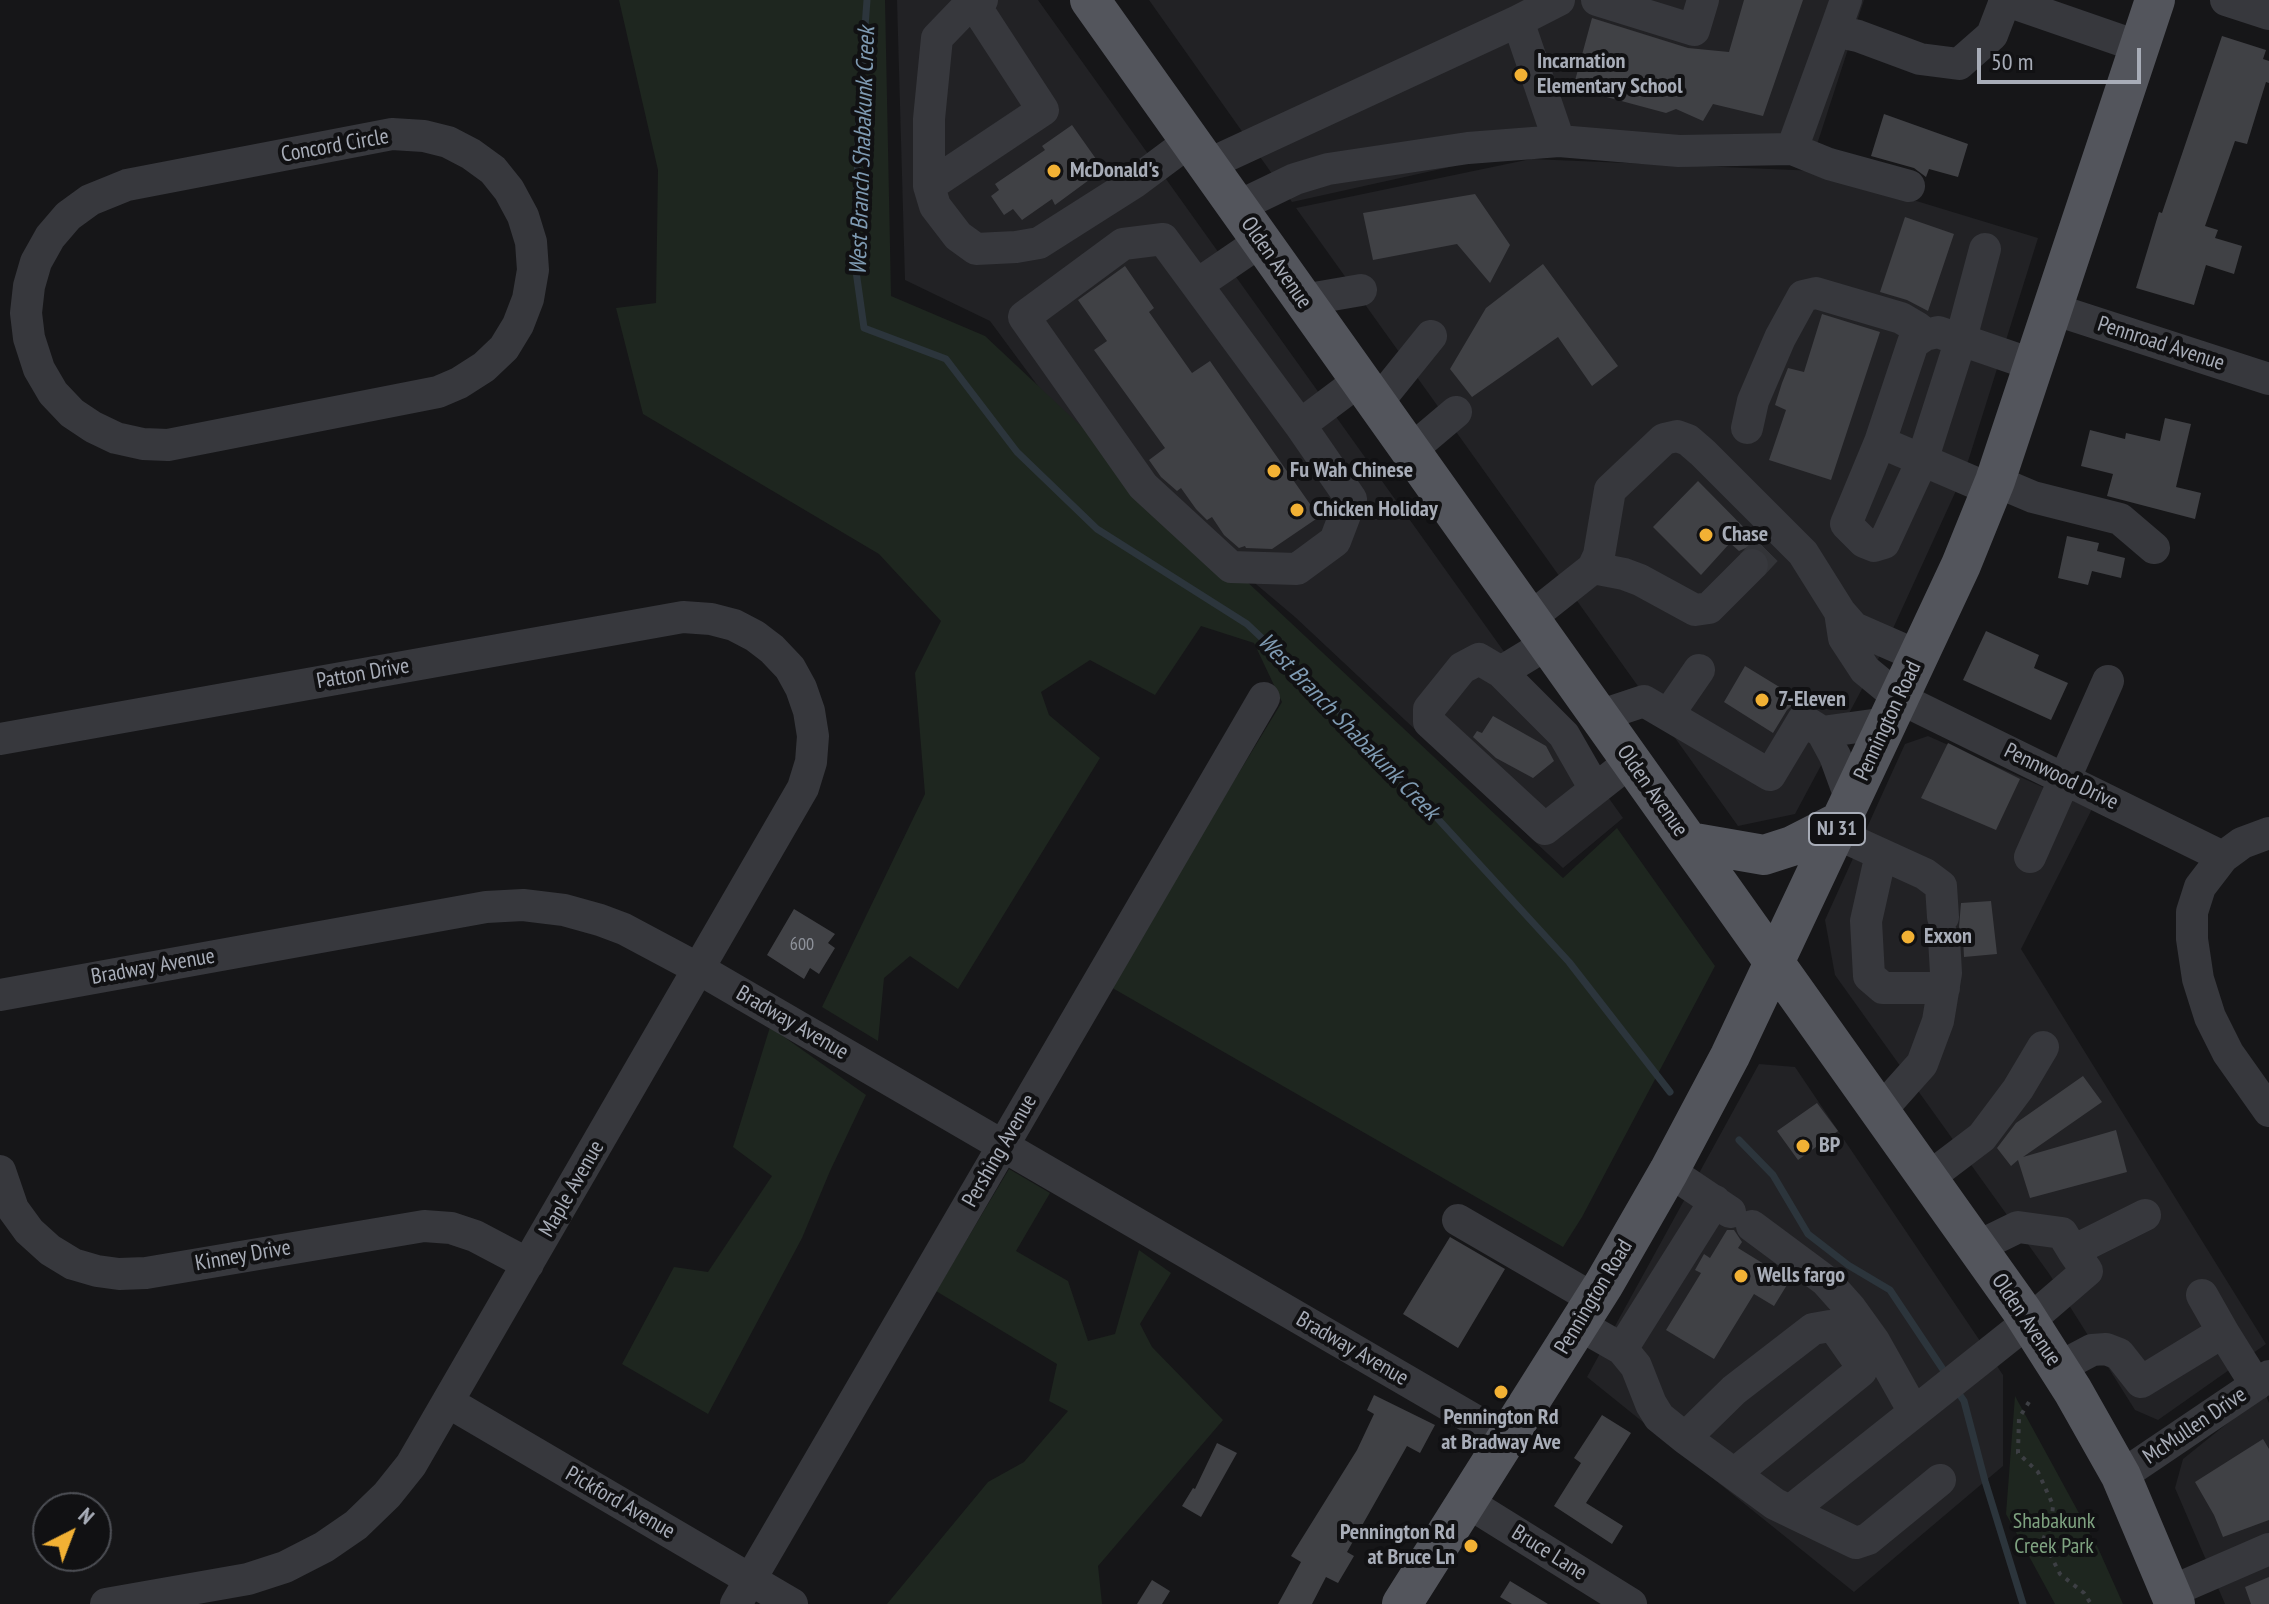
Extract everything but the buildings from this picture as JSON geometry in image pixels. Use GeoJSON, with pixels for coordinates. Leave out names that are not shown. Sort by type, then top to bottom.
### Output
{"type":"FeatureCollection","features":[{"type":"Feature","properties":{"kind":"main road","name":"Olden Avenue"},"geometry":{"type":"LineString","coordinates":[[1090,0],[2029,1321],[2121,1476],[2173,1598]]}},
{"type":"Feature","properties":{"kind":"main road","name":"Pennington Road"},"geometry":{"type":"LineString","coordinates":[[1402,1604],[1586,1311],[1669,1171],[1730,1056],[1893,710],[1961,565],[1993,486],[2155,0]]}},
{"type":"Feature","properties":{"kind":"main road"},"geometry":{"type":"LineString","coordinates":[[1689,842],[1764,855],[1792,846],[1842,818]]}},
{"type":"Feature","properties":{"kind":"street"},"geometry":{"type":"LineString","coordinates":[[929,186],[1043,110],[978,2],[951,22],[937,38],[929,119],[929,186],[935,206],[958,236],[976,249],[1039,243],[1198,153],[1518,21],[1559,0]]}},
{"type":"Feature","properties":{"kind":"street"},"geometry":{"type":"LineString","coordinates":[[1597,0],[1694,30],[1703,0]]}},
{"type":"Feature","properties":{"kind":"street"},"geometry":{"type":"LineString","coordinates":[[1792,149],[1846,0]]}},
{"type":"Feature","properties":{"kind":"street"},"geometry":{"type":"LineString","coordinates":[[1835,31],[1858,36],[1920,59],[1959,64],[1992,35],[2004,0],[2140,47]]}},
{"type":"Feature","properties":{"kind":"street"},"geometry":{"type":"LineString","coordinates":[[2226,0],[2269,14]]}},
{"type":"Feature","properties":{"kind":"street"},"geometry":{"type":"LineString","coordinates":[[1518,21],[1559,141]]}},
{"type":"Feature","properties":{"kind":"street","name":"Concord Circle"},"geometry":{"type":"LineString","coordinates":[[392,134],[424,136],[448,142],[493,170],[509,190],[523,216],[531,242],[531,284],[518,325],[504,348],[484,367],[459,383],[438,392],[168,445],[116,438],[72,413],[14,341],[26,313],[36,262],[50,237],[68,216],[90,200],[112,189],[392,134]]}},
{"type":"Feature","properties":{"kind":"street"},"geometry":{"type":"LineString","coordinates":[[1237,207],[1295,179],[1328,169],[1468,148],[1559,141],[1679,151],[1792,149],[1829,164],[1909,186]]}},
{"type":"Feature","properties":{"kind":"street"},"geometry":{"type":"LineString","coordinates":[[1163,239],[1198,284],[1351,499],[1335,541],[1297,569],[1231,567],[1143,486],[1024,317],[1123,244],[1163,239]]}},
{"type":"Feature","properties":{"kind":"street"},"geometry":{"type":"LineString","coordinates":[[1198,284],[1261,241]]}},
{"type":"Feature","properties":{"kind":"street"},"geometry":{"type":"LineString","coordinates":[[1985,249],[1961,339],[1922,461],[1884,543],[1874,546],[1864,542],[1846,524],[1880,442],[1913,343],[1925,335],[1938,332],[1961,339],[2034,365]]}},
{"type":"Feature","properties":{"kind":"street"},"geometry":{"type":"LineString","coordinates":[[1303,300],[1361,290]]}},
{"type":"Feature","properties":{"kind":"street"},"geometry":{"type":"LineString","coordinates":[[1747,428],[1753,401],[1790,317],[1803,296],[1816,293],[1901,318],[1925,335]]}},
{"type":"Feature","properties":{"kind":"street","name":"Pennroad Avenue"},"geometry":{"type":"LineString","coordinates":[[2053,309],[2269,379]]}},
{"type":"Feature","properties":{"kind":"street"},"geometry":{"type":"LineString","coordinates":[[1300,425],[1369,392],[1431,336]]}},
{"type":"Feature","properties":{"kind":"street"},"geometry":{"type":"LineString","coordinates":[[1411,450],[1456,412]]}},
{"type":"Feature","properties":{"kind":"street"},"geometry":{"type":"LineString","coordinates":[[1501,672],[1593,568],[1599,555],[1610,490],[1664,439],[1677,436],[1688,440],[1703,453],[1767,549],[1803,553],[1840,612],[1854,628],[1918,656]]}},
{"type":"Feature","properties":{"kind":"street"},"geometry":{"type":"LineString","coordinates":[[1880,442],[1922,461],[1993,486],[2120,519],[2154,548]]}},
{"type":"Feature","properties":{"kind":"street"},"geometry":{"type":"LineString","coordinates":[[1593,568],[1640,580],[1695,610],[1709,608],[1767,549]]}},
{"type":"Feature","properties":{"kind":"street","name":"Pennwood Drive"},"geometry":{"type":"LineString","coordinates":[[1840,612],[1844,638],[1893,710],[2064,779],[2223,857]]}},
{"type":"Feature","properties":{"kind":"street","name":"Patton Drive"},"geometry":{"type":"LineString","coordinates":[[0,739],[665,619],[711,619],[727,623]]}},
{"type":"Feature","properties":{"kind":"street","name":"Maple Avenue"},"geometry":{"type":"LineString","coordinates":[[106,1604],[248,1579],[285,1567],[324,1547],[356,1525],[387,1495],[411,1465],[803,788],[811,762],[813,736],[801,688],[790,668],[772,649],[755,636],[727,623]]}},
{"type":"Feature","properties":{"kind":"street"},"geometry":{"type":"LineString","coordinates":[[1595,789],[1564,735],[1549,717],[1501,672],[1479,659],[1462,668],[1429,709],[1429,722],[1545,829],[1631,761]]}},
{"type":"Feature","properties":{"kind":"street"},"geometry":{"type":"LineString","coordinates":[[1668,715],[1699,670]]}},
{"type":"Feature","properties":{"kind":"street"},"geometry":{"type":"LineString","coordinates":[[2030,857],[2108,681]]}},
{"type":"Feature","properties":{"kind":"street","name":"Pershing Avenue"},"geometry":{"type":"LineString","coordinates":[[743,1592],[1264,698]]}},
{"type":"Feature","properties":{"kind":"street"},"geometry":{"type":"LineString","coordinates":[[1599,716],[1644,701],[1770,775],[1803,720],[1822,732],[1835,756],[1842,818],[1881,854],[1925,874],[1941,886],[1946,973],[1938,1021],[1922,1064],[1880,1111]]}},
{"type":"Feature","properties":{"kind":"street"},"geometry":{"type":"LineString","coordinates":[[1822,732],[1893,710]]}},
{"type":"Feature","properties":{"kind":"street"},"geometry":{"type":"LineString","coordinates":[[2269,833],[2242,843],[2223,857],[2200,887],[2192,912],[2192,939],[2198,979],[2210,1017],[2228,1053],[2269,1111]]}},
{"type":"Feature","properties":{"kind":"street"},"geometry":{"type":"LineString","coordinates":[[1881,854],[1866,921],[1869,976],[1883,988],[1944,988]]}},
{"type":"Feature","properties":{"kind":"street","name":"Bradway Avenue"},"geometry":{"type":"LineString","coordinates":[[0,995],[486,907],[564,910],[600,920],[624,929],[699,969],[1507,1439]]}},
{"type":"Feature","properties":{"kind":"street"},"geometry":{"type":"LineString","coordinates":[[1928,1178],[1982,1137],[2018,1089],[2043,1047]]}},
{"type":"Feature","properties":{"kind":"street","name":"Kinney Drive"},"geometry":{"type":"LineString","coordinates":[[0,1171],[13,1209],[29,1231],[50,1250],[73,1264],[97,1271],[146,1273],[424,1226],[451,1228],[475,1236],[528,1264]]}},
{"type":"Feature","properties":{"kind":"street"},"geometry":{"type":"LineString","coordinates":[[1669,1171],[1814,1272],[1851,1309],[1874,1341],[1914,1412]]}},
{"type":"Feature","properties":{"kind":"street"},"geometry":{"type":"LineString","coordinates":[[1622,1349],[1734,1215]]}},
{"type":"Feature","properties":{"kind":"street"},"geometry":{"type":"LineString","coordinates":[[2073,1251],[2145,1215]]}},
{"type":"Feature","properties":{"kind":"street"},"geometry":{"type":"LineString","coordinates":[[1458,1220],[1586,1311],[1636,1366],[1659,1417],[1775,1504],[1856,1543],[1868,1539],[1940,1480]]}},
{"type":"Feature","properties":{"kind":"street"},"geometry":{"type":"LineString","coordinates":[[1790,1511],[2029,1321],[2087,1271],[2062,1233],[2018,1227],[1977,1247]]}},
{"type":"Feature","properties":{"kind":"street"},"geometry":{"type":"LineString","coordinates":[[2202,1295],[2223,1332],[2262,1381]]}},
{"type":"Feature","properties":{"kind":"street"},"geometry":{"type":"LineString","coordinates":[[1685,1438],[1734,1390],[1813,1329],[1835,1328],[1861,1365],[1861,1371],[1734,1474]]}},
{"type":"Feature","properties":{"kind":"street"},"geometry":{"type":"LineString","coordinates":[[2058,1368],[2092,1350],[2106,1349],[2119,1354],[2141,1382],[2223,1332]]}},
{"type":"Feature","properties":{"kind":"street","name":"McMullen Drive"},"geometry":{"type":"LineString","coordinates":[[2121,1476],[2262,1381]]}},
{"type":"Feature","properties":{"kind":"street","name":"Pickford Avenue"},"geometry":{"type":"LineString","coordinates":[[448,1402],[743,1592],[792,1604]]}},
{"type":"Feature","properties":{"kind":"street","name":"Bruce Lane"},"geometry":{"type":"LineString","coordinates":[[1467,1502],[1631,1604]]}},
{"type":"Feature","properties":{"kind":"street"},"geometry":{"type":"LineString","coordinates":[[2173,1598],[2269,1549]]}},
{"type":"Feature","properties":{"kind":"path"},"geometry":{"type":"LineString","coordinates":[[2029,1402],[2019,1418],[2018,1453],[2038,1472],[2053,1505],[2043,1540],[2060,1574],[2084,1593],[2091,1604]]}},
{"type":"Feature","properties":{"kind":"shaded area"},"geometry":{"type":"Polygon","coordinates":[[[897,0],[1038,0],[1623,818],[1563,868],[1295,617],[1066,424],[990,321],[905,280],[897,0]]]}},
{"type":"Feature","properties":{"kind":"shaded area","name":"Incarnation Elementary School"},"geometry":{"type":"Polygon","coordinates":[[[1149,0],[1864,0],[1811,163],[1531,149],[1292,202],[1149,0]]]}},
{"type":"Feature","properties":{"kind":"shaded area"},"geometry":{"type":"Polygon","coordinates":[[[1531,159],[1818,171],[2038,238],[1965,471],[1885,646],[1795,814],[1738,826],[1296,208],[1531,159]]]}},
{"type":"Feature","properties":{"kind":"shaded area"},"geometry":{"type":"Polygon","coordinates":[[[1928,736],[2092,809],[2021,949],[2266,1344],[2158,1420],[2135,1410],[2050,1275],[1835,975],[1825,920],[1905,744],[1928,736]]]}},
{"type":"Feature","properties":{"kind":"shaded area"},"geometry":{"type":"Polygon","coordinates":[[[1759,1064],[1795,1067],[2003,1375],[2003,1466],[1854,1592],[1587,1377],[1759,1064]]]}},
{"type":"Feature","properties":{"kind":"shaded area"},"geometry":{"type":"Polygon","coordinates":[[[2265,1393],[2269,1403],[2269,1604],[2225,1604],[2175,1488],[2183,1459],[2265,1393]]]}},
{"type":"Feature","properties":{"kind":"green space"},"geometry":{"type":"Polygon","coordinates":[[[619,0],[885,0],[891,296],[985,336],[1563,878],[1617,828],[1715,966],[1582,1217],[1563,1247],[1109,986],[1282,702],[1254,643],[1201,626],[1155,695],[1090,660],[1041,692],[1049,715],[1100,758],[958,989],[910,956],[884,978],[878,1041],[822,1007],[925,794],[915,673],[941,621],[879,554],[643,414],[616,308],[656,303],[658,170],[619,0]]]}},
{"type":"Feature","properties":{"kind":"green space"},"geometry":{"type":"Polygon","coordinates":[[[770,1027],[866,1095],[802,1238],[708,1414],[622,1364],[674,1267],[708,1272],[772,1176],[733,1147],[770,1027]]]}},
{"type":"Feature","properties":{"kind":"green space"},"geometry":{"type":"Polygon","coordinates":[[[1009,1169],[1050,1193],[1016,1251],[1068,1281],[1088,1341],[1115,1334],[1139,1250],[1171,1273],[1140,1324],[1152,1347],[1223,1420],[1098,1566],[1102,1604],[887,1604],[988,1482],[1024,1462],[1068,1411],[1049,1401],[1057,1364],[936,1291],[1009,1169]]]}},
{"type":"Feature","properties":{"kind":"green space","name":"Shabakunk Creek Park"},"geometry":{"type":"Polygon","coordinates":[[[2015,1396],[2098,1548],[2123,1604],[2055,1604],[2006,1514],[2015,1396]]]}},
{"type":"Feature","properties":{"kind":"waterway","name":"West Branch Shabakunk Creek"},"geometry":{"type":"LineString","coordinates":[[867,0],[859,108],[855,264],[864,328],[946,359],[1017,452],[1097,529],[1247,624],[1340,712],[1569,962],[1670,1092]]}},
{"type":"Feature","properties":{"kind":"waterway","name":"West Branch Shabakunk Creek"},"geometry":{"type":"LineString","coordinates":[[1739,1140],[1773,1175],[1808,1234],[1848,1265],[1890,1290],[1948,1377]]}},
{"type":"Feature","properties":{"kind":"waterway","name":"West Branch Shabakunk Creek"},"geometry":{"type":"LineString","coordinates":[[1957,1391],[1964,1401],[2023,1604]]}},
{"type":"Feature","properties":{"kind":"tunnel"},"geometry":{"type":"LineString","coordinates":[[1752,565],[1766,550]]}},
{"type":"Feature","properties":{"kind":"place","name":"Incarnation Elementary School"},"geometry":{"type":"Point","coordinates":[1521,75]}},
{"type":"Feature","properties":{"kind":"place","name":"McDonald's"},"geometry":{"type":"Point","coordinates":[1054,171]}},
{"type":"Feature","properties":{"kind":"place","name":"Fu Wah Chinese"},"geometry":{"type":"Point","coordinates":[1274,471]}},
{"type":"Feature","properties":{"kind":"place","name":"Chicken Holiday"},"geometry":{"type":"Point","coordinates":[1297,510]}},
{"type":"Feature","properties":{"kind":"place","name":"Chase"},"geometry":{"type":"Point","coordinates":[1706,535]}},
{"type":"Feature","properties":{"kind":"place","name":"7-Eleven"},"geometry":{"type":"Point","coordinates":[1762,700]}},
{"type":"Feature","properties":{"kind":"place","name":"Exxon"},"geometry":{"type":"Point","coordinates":[1908,937]}},
{"type":"Feature","properties":{"kind":"place","name":"BP"},"geometry":{"type":"Point","coordinates":[1803,1146]}},
{"type":"Feature","properties":{"kind":"place","name":"Wells fargo"},"geometry":{"type":"Point","coordinates":[1741,1276]}},
{"type":"Feature","properties":{"kind":"place","name":"Pennington Rd at Bradway Ave"},"geometry":{"type":"Point","coordinates":[1501,1392]}},
{"type":"Feature","properties":{"kind":"place","name":"Pennington Rd at Bruce Ln"},"geometry":{"type":"Point","coordinates":[1471,1546]}}]}
